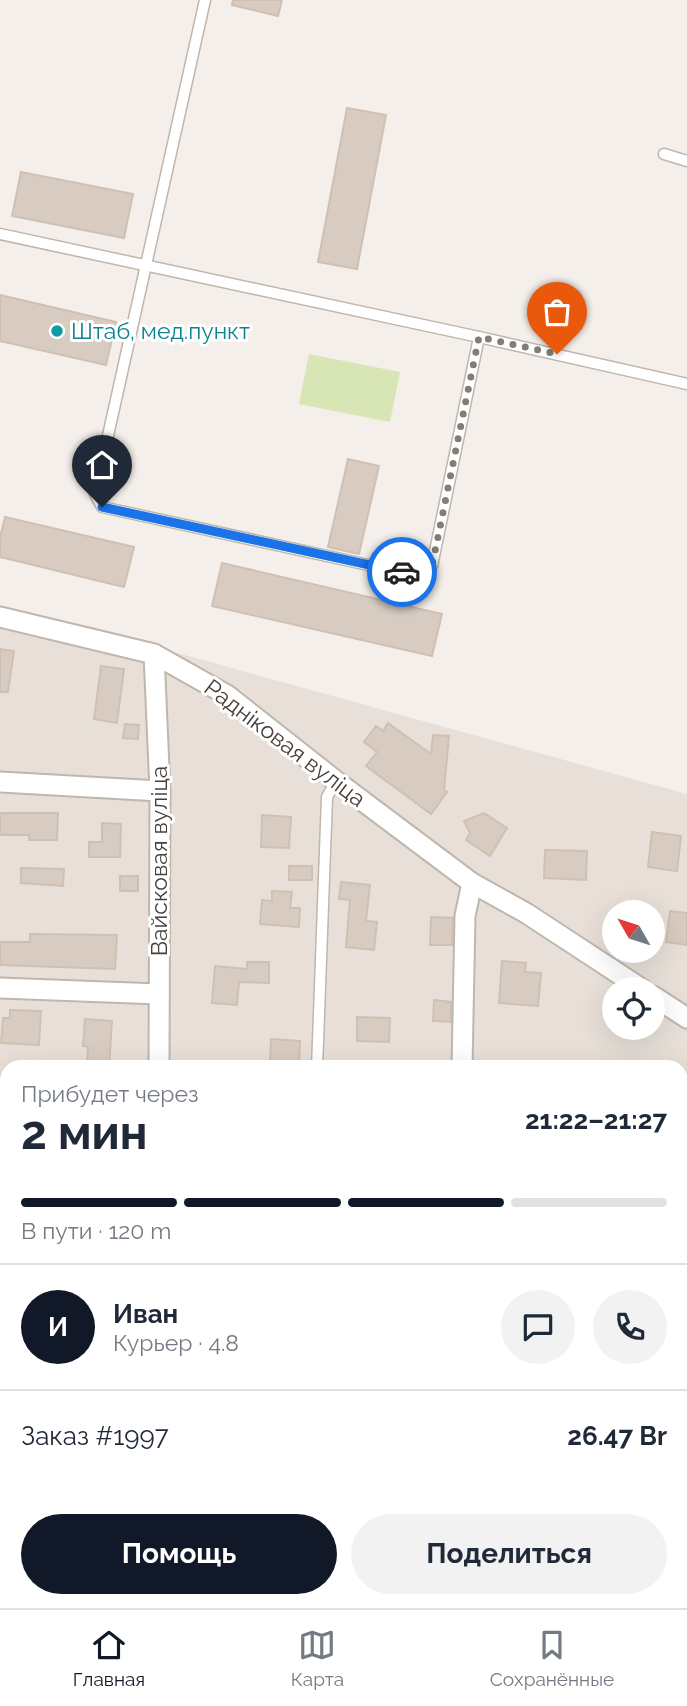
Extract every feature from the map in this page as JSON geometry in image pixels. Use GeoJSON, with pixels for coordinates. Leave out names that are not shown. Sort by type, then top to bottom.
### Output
{"type":"FeatureCollection","features":[{"type":"Feature","properties":{"kind":"street","name":"Радніковая вуліца"},"geometry":{"type":"LineString","coordinates":[[0,617],[154,654],[227,695],[472,883],[526,913],[624,977]]}},
{"type":"Feature","properties":{"kind":"street","name":"Вайсковая вуліца"},"geometry":{"type":"LineString","coordinates":[[154,654],[160,791],[159,1060]]}},
{"type":"Feature","properties":{"kind":"street"},"geometry":{"type":"LineString","coordinates":[[0,782],[160,791]]}},
{"type":"Feature","properties":{"kind":"street"},"geometry":{"type":"LineString","coordinates":[[462,1060],[465,916],[472,883]]}},
{"type":"Feature","properties":{"kind":"street"},"geometry":{"type":"LineString","coordinates":[[0,988],[159,994]]}},
{"type":"Feature","properties":{"kind":"street"},"geometry":{"type":"LineString","coordinates":[[665,1004],[687,1018]]}},
{"type":"Feature","properties":{"kind":"lane"},"geometry":{"type":"LineString","coordinates":[[205,0],[94,494],[102,507],[419,576],[432,566],[479,337]]}},
{"type":"Feature","properties":{"kind":"lane"},"geometry":{"type":"LineString","coordinates":[[664,154],[687,161]]}},
{"type":"Feature","properties":{"kind":"lane"},"geometry":{"type":"LineString","coordinates":[[0,234],[687,384]]}},
{"type":"Feature","properties":{"kind":"lane"},"geometry":{"type":"LineString","coordinates":[[317,1060],[327,796],[336,781]]}},
{"type":"Feature","properties":{"kind":"shaded area"},"geometry":{"type":"Polygon","coordinates":[[[0,607],[156,647],[687,794],[687,1060],[0,1060],[0,607]]]}},
{"type":"Feature","properties":{"kind":"green space"},"geometry":{"type":"Polygon","coordinates":[[[309,354],[400,372],[390,422],[299,404],[309,354]]]}},
{"type":"Feature","properties":{"kind":"building"},"geometry":{"type":"Polygon","coordinates":[[[233,0],[282,0],[278,16],[232,5],[233,0]]]}},
{"type":"Feature","properties":{"kind":"building"},"geometry":{"type":"Polygon","coordinates":[[[347,108],[386,115],[357,269],[318,262],[347,108]]]}},
{"type":"Feature","properties":{"kind":"building"},"geometry":{"type":"Polygon","coordinates":[[[21,172],[133,194],[124,238],[12,216],[21,172]]]}},
{"type":"Feature","properties":{"kind":"building","name":"Штаб, мeд.пункт"},"geometry":{"type":"Polygon","coordinates":[[[0,295],[116,322],[106,365],[0,341],[0,295]]]}},
{"type":"Feature","properties":{"kind":"building"},"geometry":{"type":"Polygon","coordinates":[[[348,459],[379,466],[359,554],[328,547],[348,459]]]}},
{"type":"Feature","properties":{"kind":"building"},"geometry":{"type":"Polygon","coordinates":[[[5,517],[134,547],[124,587],[0,557],[0,537],[5,517]]]}},
{"type":"Feature","properties":{"kind":"building"},"geometry":{"type":"Polygon","coordinates":[[[222,563],[442,614],[432,656],[212,606],[222,563]]]}},
{"type":"Feature","properties":{"kind":"building"},"geometry":{"type":"Polygon","coordinates":[[[0,649],[14,651],[8,692],[0,692],[0,649]]]}},
{"type":"Feature","properties":{"kind":"building"},"geometry":{"type":"Polygon","coordinates":[[[101,666],[124,669],[117,723],[94,719],[101,666]]]}},
{"type":"Feature","properties":{"kind":"building"},"geometry":{"type":"Polygon","coordinates":[[[388,723],[431,754],[433,735],[449,736],[444,790],[447,792],[431,814],[366,766],[377,752],[364,742],[376,726],[383,731],[388,723]]]}},
{"type":"Feature","properties":{"kind":"building"},"geometry":{"type":"Polygon","coordinates":[[[125,724],[139,725],[138,739],[123,738],[125,724]]]}},
{"type":"Feature","properties":{"kind":"building"},"geometry":{"type":"Polygon","coordinates":[[[0,813],[58,813],[57,840],[29,840],[29,835],[0,835],[0,813]]]}},
{"type":"Feature","properties":{"kind":"building"},"geometry":{"type":"Polygon","coordinates":[[[484,813],[507,828],[490,856],[466,840],[470,833],[464,821],[484,813]]]}},
{"type":"Feature","properties":{"kind":"building"},"geometry":{"type":"Polygon","coordinates":[[[262,815],[291,817],[289,848],[261,847],[262,815]]]}},
{"type":"Feature","properties":{"kind":"building"},"geometry":{"type":"Polygon","coordinates":[[[102,823],[121,824],[120,857],[89,857],[89,842],[102,842],[102,823]]]}},
{"type":"Feature","properties":{"kind":"building"},"geometry":{"type":"Polygon","coordinates":[[[652,832],[681,836],[677,871],[648,867],[652,832]]]}},
{"type":"Feature","properties":{"kind":"building"},"geometry":{"type":"Polygon","coordinates":[[[545,850],[587,851],[586,880],[544,878],[545,850]]]}},
{"type":"Feature","properties":{"kind":"building"},"geometry":{"type":"Polygon","coordinates":[[[289,866],[312,866],[312,880],[289,880],[289,866]]]}},
{"type":"Feature","properties":{"kind":"building"},"geometry":{"type":"Polygon","coordinates":[[[21,868],[64,869],[63,886],[21,883],[21,868]]]}},
{"type":"Feature","properties":{"kind":"building"},"geometry":{"type":"Polygon","coordinates":[[[120,876],[138,876],[138,891],[120,891],[120,876]]]}},
{"type":"Feature","properties":{"kind":"building"},"geometry":{"type":"Polygon","coordinates":[[[341,882],[370,885],[366,921],[377,922],[374,950],[346,947],[350,900],[339,899],[341,882]]]}},
{"type":"Feature","properties":{"kind":"building"},"geometry":{"type":"Polygon","coordinates":[[[272,891],[292,892],[290,908],[300,908],[299,927],[260,924],[262,900],[272,901],[272,891]]]}},
{"type":"Feature","properties":{"kind":"building"},"geometry":{"type":"Polygon","coordinates":[[[670,911],[687,913],[687,945],[666,942],[670,911]]]}},
{"type":"Feature","properties":{"kind":"building"},"geometry":{"type":"Polygon","coordinates":[[[431,917],[453,918],[452,945],[430,945],[431,917]]]}},
{"type":"Feature","properties":{"kind":"building"},"geometry":{"type":"Polygon","coordinates":[[[30,934],[117,935],[115,969],[0,965],[0,942],[30,942],[30,934]]]}},
{"type":"Feature","properties":{"kind":"building"},"geometry":{"type":"Polygon","coordinates":[[[502,961],[526,963],[525,972],[541,973],[538,1006],[499,1003],[502,961]]]}},
{"type":"Feature","properties":{"kind":"building"},"geometry":{"type":"Polygon","coordinates":[[[247,962],[269,962],[269,983],[239,982],[237,1005],[212,1003],[215,966],[247,969],[247,962]]]}},
{"type":"Feature","properties":{"kind":"building"},"geometry":{"type":"Polygon","coordinates":[[[434,1000],[451,1002],[451,1022],[433,1021],[434,1000]]]}},
{"type":"Feature","properties":{"kind":"building"},"geometry":{"type":"Polygon","coordinates":[[[10,1010],[41,1011],[39,1045],[1,1043],[3,1018],[10,1018],[10,1010]]]}},
{"type":"Feature","properties":{"kind":"building"},"geometry":{"type":"Polygon","coordinates":[[[357,1017],[390,1018],[389,1042],[357,1041],[357,1017]]]}},
{"type":"Feature","properties":{"kind":"building"},"geometry":{"type":"Polygon","coordinates":[[[85,1019],[112,1021],[110,1060],[87,1060],[88,1047],[83,1046],[85,1019]]]}},
{"type":"Feature","properties":{"kind":"building"},"geometry":{"type":"Polygon","coordinates":[[[271,1039],[300,1041],[299,1060],[270,1060],[271,1039]]]}},
{"type":"Feature","properties":{"kind":"way so far"},"geometry":{"type":"LineString","coordinates":[[402,572],[419,576],[432,566],[479,337],[557,354]]}},
{"type":"Feature","properties":{"kind":"place","name":"Штаб, мeд.пункт"},"geometry":{"type":"Point","coordinates":[57,331]}},
{"type":"Feature","properties":{"kind":"route"},"geometry":{"type":"LineString","coordinates":[[102,507],[402,572]]}}]}
